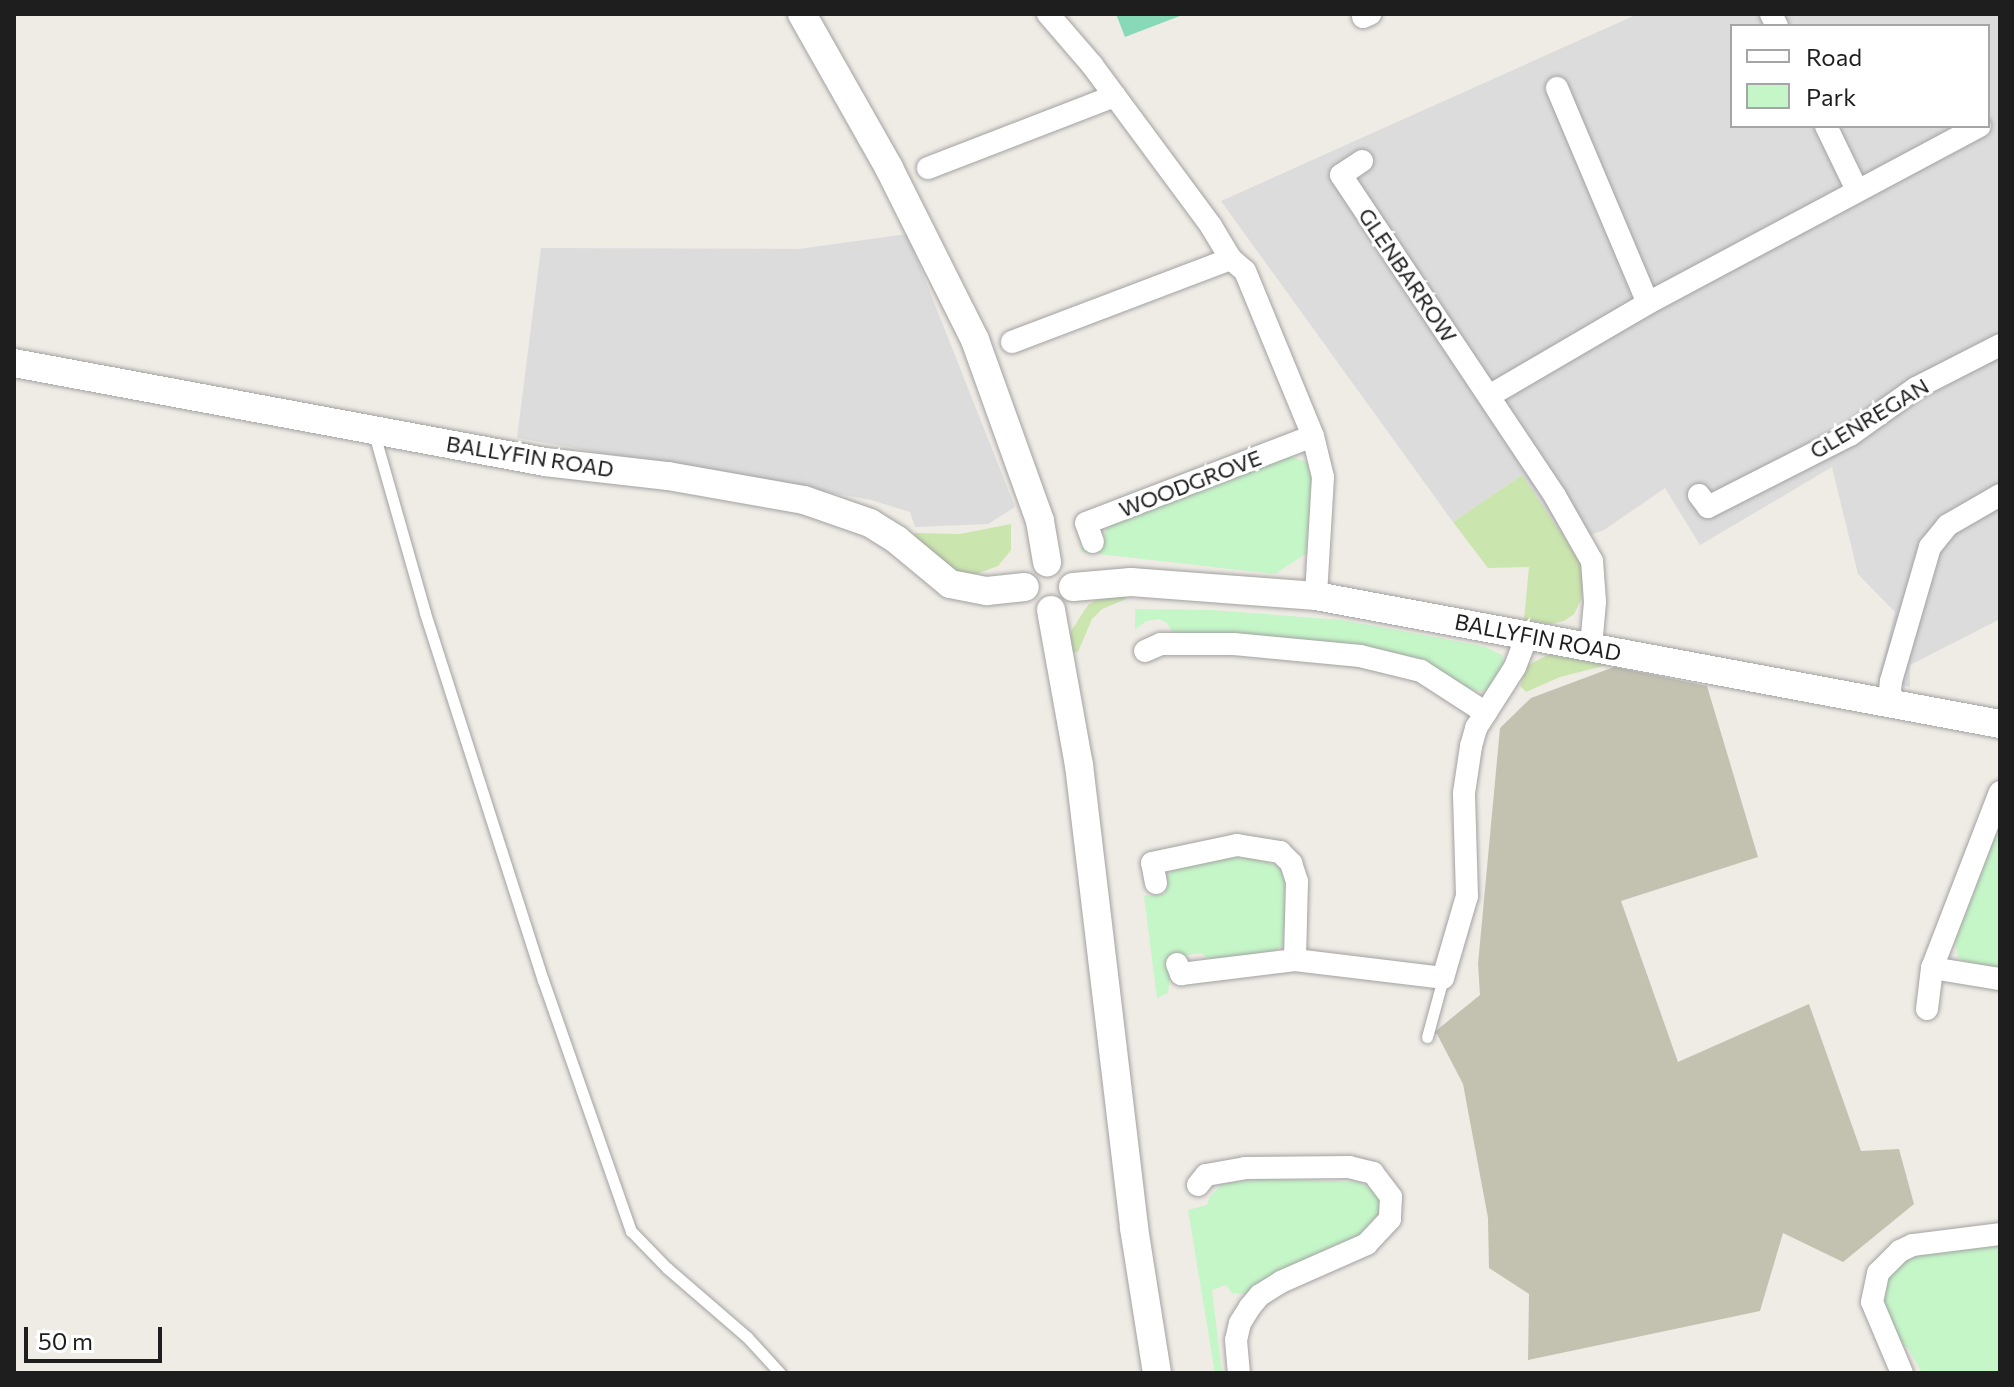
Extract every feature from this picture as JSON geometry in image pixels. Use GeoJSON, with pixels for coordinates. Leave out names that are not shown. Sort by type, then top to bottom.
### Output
{"type":"FeatureCollection","features":[{"type":"Feature","properties":{"kind":"street"},"geometry":{"type":"LineString","coordinates":[[802,14],[889,168],[975,340],[1040,521],[1047,562]]}},
{"type":"Feature","properties":{"kind":"street"},"geometry":{"type":"LineString","coordinates":[[1048,14],[1115,96],[1211,226],[1231,259],[1245,271],[1313,436],[1323,477],[1316,596]]}},
{"type":"Feature","properties":{"kind":"street"},"geometry":{"type":"LineString","coordinates":[[1557,88],[1648,303]]}},
{"type":"Feature","properties":{"kind":"street"},"geometry":{"type":"LineString","coordinates":[[928,168],[1115,96]]}},
{"type":"Feature","properties":{"kind":"street"},"geometry":{"type":"LineString","coordinates":[[1827,128],[1857,190]]}},
{"type":"Feature","properties":{"kind":"street"},"geometry":{"type":"LineString","coordinates":[[1489,396],[1648,303],[1976,128]]}},
{"type":"Feature","properties":{"kind":"street","name":"GLENBARROW"},"geometry":{"type":"LineString","coordinates":[[1362,161],[1341,175],[1555,496],[1592,561],[1595,602],[1591,647]]}},
{"type":"Feature","properties":{"kind":"street"},"geometry":{"type":"LineString","coordinates":[[1012,342],[1231,259]]}},
{"type":"Feature","properties":{"kind":"street","name":"GLENREGAN"},"geometry":{"type":"LineString","coordinates":[[1699,495],[1708,507],[1850,435],[1916,388],[2000,345]]}},
{"type":"Feature","properties":{"kind":"street","name":"BALLYFIN ROAD"},"geometry":{"type":"LineString","coordinates":[[14,363],[545,462],[668,476],[804,500],[870,523],[897,540],[950,584],[987,591],[1025,587]]}},
{"type":"Feature","properties":{"kind":"street","name":"WOODGROVE"},"geometry":{"type":"LineString","coordinates":[[1093,542],[1086,523],[1313,436]]}},
{"type":"Feature","properties":{"kind":"street"},"geometry":{"type":"LineString","coordinates":[[1889,703],[1891,681],[1930,547],[1948,525],[2000,495]]}},
{"type":"Feature","properties":{"kind":"street"},"geometry":{"type":"LineString","coordinates":[[1047,562],[1068,572],[1073,587],[1069,600],[1051,610],[1033,604],[1025,587],[1034,568],[1047,562]]}},
{"type":"Feature","properties":{"kind":"street","name":"BALLYFIN ROAD"},"geometry":{"type":"LineString","coordinates":[[1073,587],[1131,582],[1316,596],[2000,724]]}},
{"type":"Feature","properties":{"kind":"street"},"geometry":{"type":"LineString","coordinates":[[1051,610],[1079,765],[1134,1228],[1157,1373]]}},
{"type":"Feature","properties":{"kind":"street"},"geometry":{"type":"LineString","coordinates":[[1177,964],[1181,974],[1295,960],[1443,978],[1467,896],[1466,769],[1476,728],[1515,667],[1527,636]]}},
{"type":"Feature","properties":{"kind":"street"},"geometry":{"type":"LineString","coordinates":[[1154,641],[1270,646],[1378,659],[1421,671],[1486,713]]}},
{"type":"Feature","properties":{"kind":"street"},"geometry":{"type":"LineString","coordinates":[[1927,1009],[1932,968],[2000,792]]}},
{"type":"Feature","properties":{"kind":"street"},"geometry":{"type":"LineString","coordinates":[[1156,883],[1152,863],[1237,845],[1280,852],[1291,863],[1297,882],[1295,960]]}},
{"type":"Feature","properties":{"kind":"street"},"geometry":{"type":"LineString","coordinates":[[1932,968],[2000,979]]}},
{"type":"Feature","properties":{"kind":"street"},"geometry":{"type":"LineString","coordinates":[[1198,1185],[1206,1175],[1245,1168],[1349,1167],[1373,1173],[1391,1197],[1390,1219],[1367,1244],[1260,1295],[1240,1323],[1236,1340],[1239,1373]]}},
{"type":"Feature","properties":{"kind":"street"},"geometry":{"type":"LineString","coordinates":[[1902,1373],[1872,1302],[1878,1273],[1900,1251],[1913,1245],[2000,1234]]}},
{"type":"Feature","properties":{"kind":"lane"},"geometry":{"type":"LineString","coordinates":[[373,430],[425,613],[543,980],[631,1231],[667,1268],[747,1337],[780,1373]]}},
{"type":"Feature","properties":{"kind":"lane"},"geometry":{"type":"LineString","coordinates":[[1427,1037],[1443,978]]}},
{"type":"Feature","properties":{"kind":"shaded area"},"geometry":{"type":"Polygon","coordinates":[[[1638,14],[2000,14],[2000,619],[1910,665],[1910,687],[1878,681],[1895,612],[1858,574],[1832,467],[1700,545],[1665,488],[1604,530],[1568,543],[1522,475],[1453,522],[1221,201],[1638,14]]]}},
{"type":"Feature","properties":{"kind":"shaded area"},"geometry":{"type":"Polygon","coordinates":[[[907,234],[1015,507],[988,524],[915,527],[910,512],[871,500],[517,438],[541,248],[799,249],[907,234]]]}},
{"type":"Feature","properties":{"kind":"shaded area"},"geometry":{"type":"Polygon","coordinates":[[[1614,667],[1707,686],[1758,857],[1621,901],[1678,1062],[1809,1004],[1861,1151],[1899,1149],[1914,1204],[1843,1262],[1783,1233],[1760,1311],[1528,1360],[1529,1294],[1489,1268],[1488,1218],[1463,1084],[1437,1034],[1432,1034],[1480,995],[1478,964],[1500,728],[1531,698],[1614,667]]]}},
{"type":"Feature","properties":{"kind":"green space"},"geometry":{"type":"Polygon","coordinates":[[[1116,14],[1185,14],[1125,37],[1116,14]]]}},
{"type":"Feature","properties":{"kind":"green space"},"geometry":{"type":"Polygon","coordinates":[[[1290,456],[1306,462],[1314,471],[1310,551],[1275,574],[1082,552],[1080,547],[1104,539],[1107,524],[1290,456]]]}},
{"type":"Feature","properties":{"kind":"green space"},"geometry":{"type":"Polygon","coordinates":[[[1522,475],[1584,567],[1582,598],[1574,614],[1564,621],[1550,624],[1524,620],[1529,567],[1488,568],[1453,522],[1522,475]]]}},
{"type":"Feature","properties":{"kind":"green space"},"geometry":{"type":"Polygon","coordinates":[[[1011,524],[1011,550],[998,566],[976,574],[946,570],[913,544],[915,533],[960,534],[1011,524]]]}},
{"type":"Feature","properties":{"kind":"green space"},"geometry":{"type":"Polygon","coordinates":[[[1126,592],[1126,599],[1102,609],[1092,619],[1078,652],[1069,651],[1071,631],[1088,605],[1101,597],[1126,592]]]}},
{"type":"Feature","properties":{"kind":"green space"},"geometry":{"type":"Polygon","coordinates":[[[1135,609],[1212,610],[1342,620],[1483,646],[1502,655],[1504,665],[1486,692],[1469,689],[1466,693],[1434,671],[1175,636],[1167,623],[1159,619],[1146,621],[1135,630],[1135,609]]]}},
{"type":"Feature","properties":{"kind":"green space"},"geometry":{"type":"Polygon","coordinates":[[[1550,654],[1595,660],[1607,665],[1560,677],[1526,692],[1520,686],[1528,665],[1550,654]]]}},
{"type":"Feature","properties":{"kind":"green space"},"geometry":{"type":"Polygon","coordinates":[[[2000,824],[2000,968],[1973,967],[1958,957],[1955,939],[2000,824]]]}},
{"type":"Feature","properties":{"kind":"green space"},"geometry":{"type":"Polygon","coordinates":[[[1228,858],[1251,858],[1281,867],[1287,879],[1284,944],[1271,954],[1213,962],[1201,953],[1181,956],[1172,962],[1168,993],[1157,998],[1144,896],[1165,894],[1166,879],[1171,871],[1228,858]]]}},
{"type":"Feature","properties":{"kind":"green space"},"geometry":{"type":"Polygon","coordinates":[[[1263,1179],[1360,1182],[1379,1195],[1383,1214],[1371,1233],[1249,1294],[1232,1293],[1226,1285],[1212,1290],[1222,1373],[1215,1373],[1188,1210],[1207,1205],[1210,1196],[1223,1183],[1263,1179]]]}},
{"type":"Feature","properties":{"kind":"green space"},"geometry":{"type":"Polygon","coordinates":[[[2000,1239],[2000,1373],[1922,1373],[1908,1348],[1898,1344],[1880,1292],[1882,1281],[1904,1257],[2000,1239]]]}}]}
